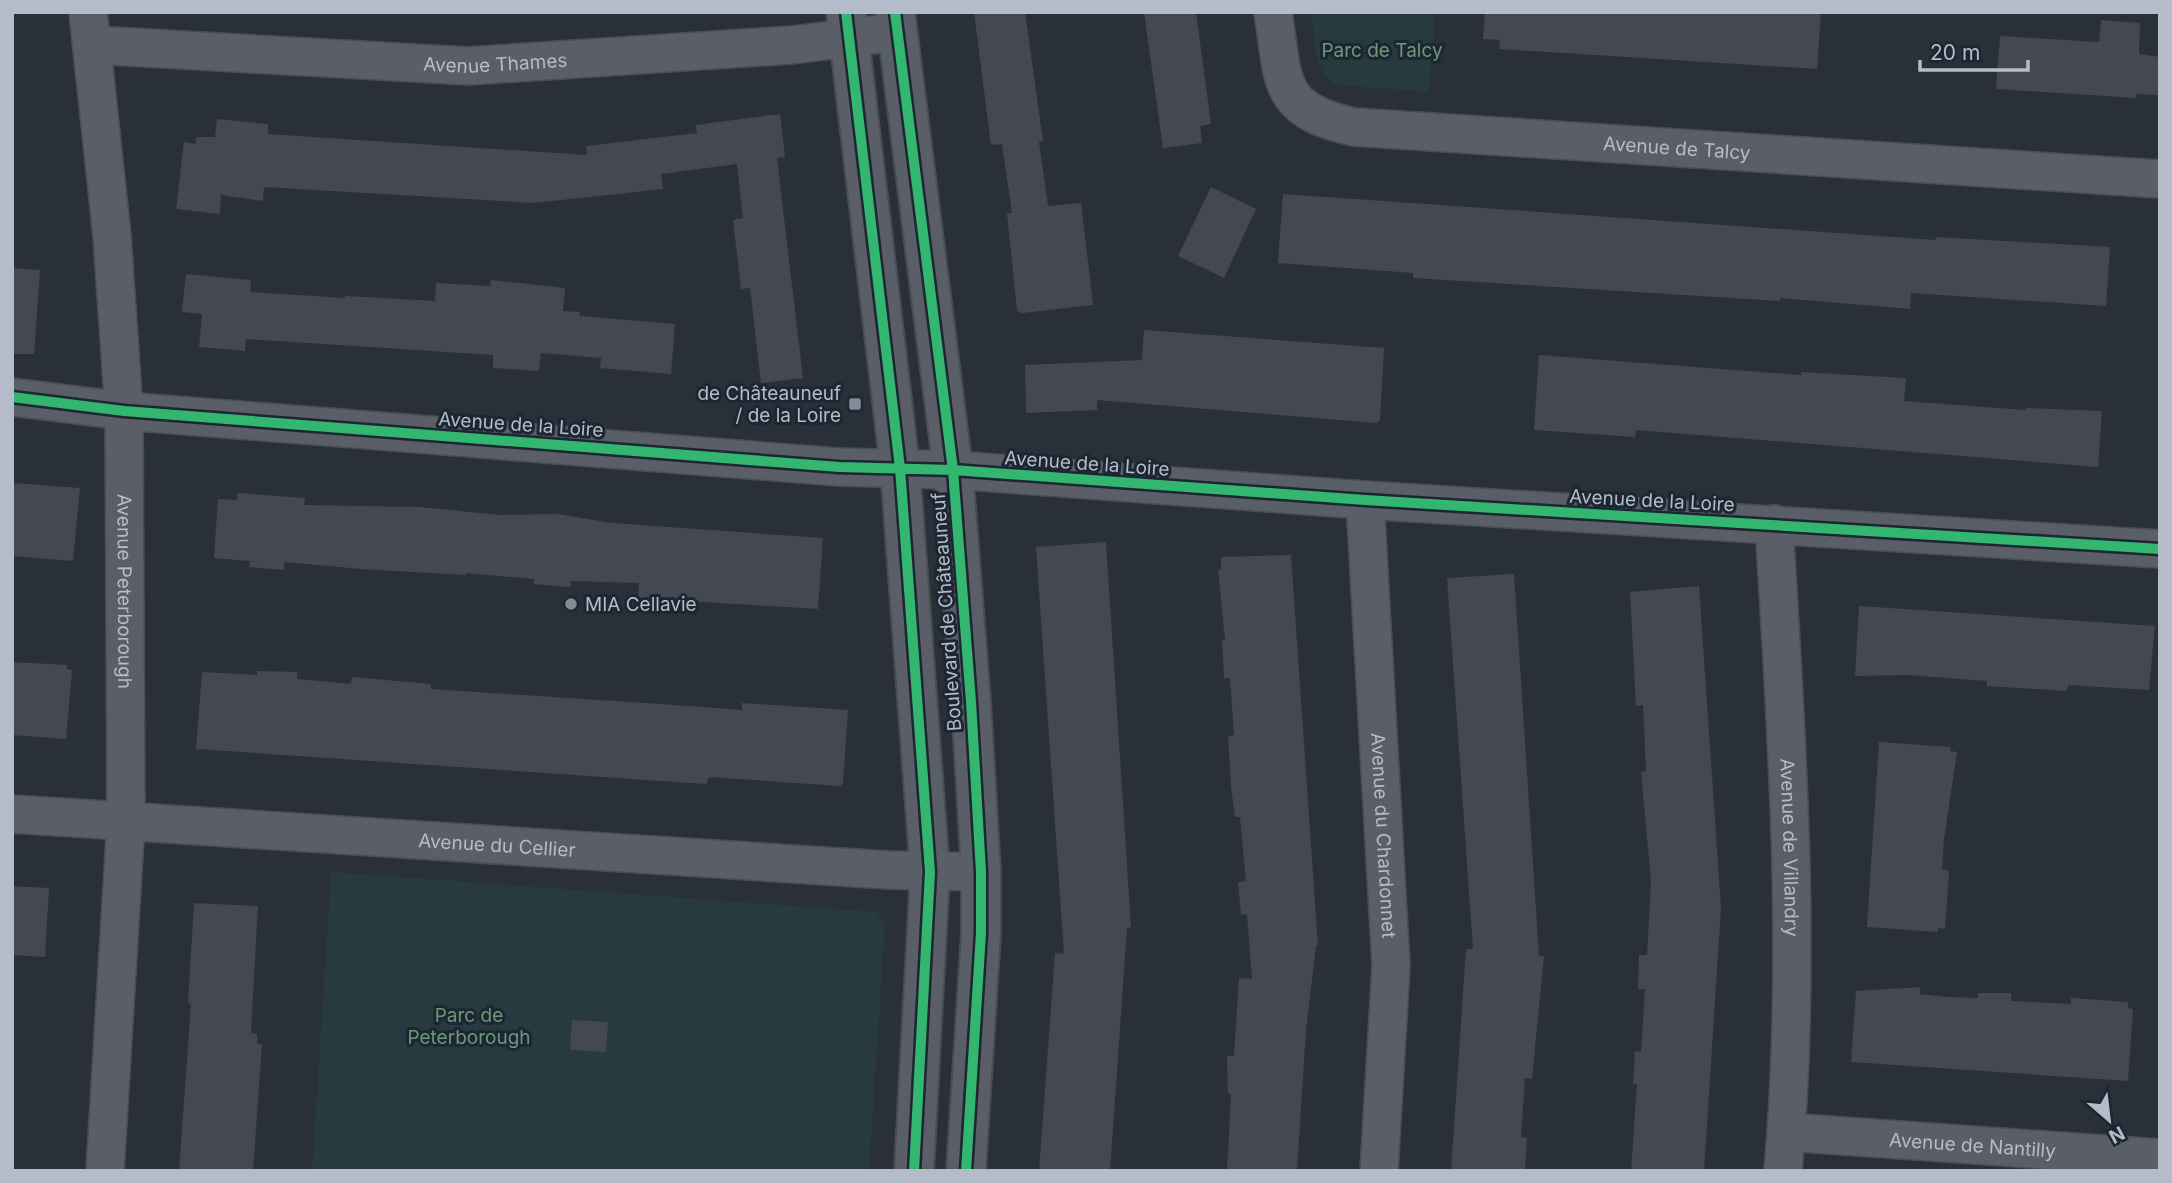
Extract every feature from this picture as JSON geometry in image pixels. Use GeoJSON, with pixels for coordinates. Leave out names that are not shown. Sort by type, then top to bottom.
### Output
{"type":"FeatureCollection","features":[{"type":"Feature","properties":{"kind":"street","name":"Avenue de Talcy"},"geometry":{"type":"LineString","coordinates":[[1273,12],[1285,84],[1297,105],[1321,120],[1354,127],[2160,179]]}},
{"type":"Feature","properties":{"kind":"street","name":"Avenue Thames"},"geometry":{"type":"LineString","coordinates":[[91,29],[468,66],[896,22]]}},
{"type":"Feature","properties":{"kind":"street","name":"Boulevard de Châteauneuf"},"geometry":{"type":"LineString","coordinates":[[896,22],[953,470],[981,872],[981,933],[966,1171]]}},
{"type":"Feature","properties":{"kind":"street","name":"Boulevard de Châteauneuf"},"geometry":{"type":"LineString","coordinates":[[848,25],[900,468],[930,872],[914,1171]]}},
{"type":"Feature","properties":{"kind":"street","name":"Avenue Peterborough"},"geometry":{"type":"LineString","coordinates":[[91,29],[112,236],[124,411],[126,821],[106,1171]]}},
{"type":"Feature","properties":{"kind":"street","name":"Avenue de la Loire"},"geometry":{"type":"LineString","coordinates":[[12,397],[124,411],[839,467],[953,470],[1365,500],[2160,549]]}},
{"type":"Feature","properties":{"kind":"street","name":"Avenue du Chardonnet"},"geometry":{"type":"LineString","coordinates":[[1365,500],[1391,966],[1379,1171]]}},
{"type":"Feature","properties":{"kind":"street","name":"Avenue de Villandry"},"geometry":{"type":"LineString","coordinates":[[1774,524],[1792,832],[1793,977],[1783,1171]]}},
{"type":"Feature","properties":{"kind":"street","name":"Avenue du Cellier"},"geometry":{"type":"LineString","coordinates":[[12,814],[930,872],[981,872]]}},
{"type":"Feature","properties":{"kind":"street","name":"Avenue de Nantilly"},"geometry":{"type":"LineString","coordinates":[[1786,1132],[2160,1158]]}},
{"type":"Feature","properties":{"kind":"green space","name":"Parc de Talcy"},"geometry":{"type":"Polygon","coordinates":[[[1311,12],[1435,12],[1429,92],[1338,85],[1323,71],[1319,63],[1311,12]]]}},
{"type":"Feature","properties":{"kind":"green space","name":"Parc de Peterborough"},"geometry":{"type":"Polygon","coordinates":[[[331,872],[877,912],[885,926],[869,1171],[312,1171],[331,872]]]}},
{"type":"Feature","properties":{"kind":"building"},"geometry":{"type":"Polygon","coordinates":[[[974,12],[1025,12],[1043,141],[1039,142],[1048,206],[1081,203],[1093,305],[1022,313],[1017,311],[1007,213],[1012,213],[1002,144],[991,145],[974,12]]]}},
{"type":"Feature","properties":{"kind":"building"},"geometry":{"type":"Polygon","coordinates":[[[1144,12],[1196,12],[1211,124],[1200,126],[1202,143],[1163,148],[1144,12]]]}},
{"type":"Feature","properties":{"kind":"building"},"geometry":{"type":"Polygon","coordinates":[[[1485,12],[1821,12],[1817,69],[1499,49],[1500,40],[1483,39],[1485,12]]]}},
{"type":"Feature","properties":{"kind":"building"},"geometry":{"type":"Polygon","coordinates":[[[2101,20],[2140,23],[2139,54],[2160,57],[2158,95],[2136,94],[2136,98],[1996,89],[2000,36],[2099,42],[2101,20]]]}},
{"type":"Feature","properties":{"kind":"building"},"geometry":{"type":"Polygon","coordinates":[[[780,114],[785,157],[777,158],[803,378],[761,383],[750,288],[741,289],[733,220],[743,218],[737,164],[661,174],[663,189],[534,203],[264,187],[263,201],[221,195],[220,214],[176,209],[184,142],[196,144],[196,137],[215,137],[217,119],[268,124],[268,134],[587,155],[586,146],[697,133],[696,125],[780,114]]]}},
{"type":"Feature","properties":{"kind":"building"},"geometry":{"type":"Polygon","coordinates":[[[1211,187],[1256,209],[1224,278],[1178,256],[1211,187]]]}},
{"type":"Feature","properties":{"kind":"building"},"geometry":{"type":"Polygon","coordinates":[[[1283,194],[1936,240],[1936,237],[2110,247],[2106,306],[1911,293],[1910,309],[1780,298],[1780,301],[1413,278],[1413,273],[1278,263],[1283,194]]]}},
{"type":"Feature","properties":{"kind":"building"},"geometry":{"type":"Polygon","coordinates":[[[12,268],[40,270],[34,354],[12,354],[12,268]]]}},
{"type":"Feature","properties":{"kind":"building"},"geometry":{"type":"Polygon","coordinates":[[[186,274],[251,280],[250,292],[345,298],[435,301],[436,283],[490,286],[491,280],[565,288],[563,311],[580,312],[579,316],[675,324],[671,374],[600,368],[601,358],[541,353],[539,371],[493,368],[493,355],[246,339],[245,351],[199,347],[202,314],[182,312],[186,274]]]}},
{"type":"Feature","properties":{"kind":"building"},"geometry":{"type":"Polygon","coordinates":[[[1144,330],[1384,348],[1380,419],[1377,423],[1097,400],[1097,410],[1026,413],[1025,365],[1142,360],[1144,330]]]}},
{"type":"Feature","properties":{"kind":"building"},"geometry":{"type":"Polygon","coordinates":[[[1539,355],[1801,375],[1801,372],[1906,378],[1904,401],[2025,410],[2102,411],[2098,467],[1636,430],[1635,437],[1534,430],[1539,355]]]}},
{"type":"Feature","properties":{"kind":"building"},"geometry":{"type":"Polygon","coordinates":[[[12,483],[80,488],[73,561],[12,556],[12,483]]]}},
{"type":"Feature","properties":{"kind":"building"},"geometry":{"type":"Polygon","coordinates":[[[238,493],[305,498],[304,505],[419,507],[499,515],[558,514],[612,523],[823,538],[818,609],[638,598],[639,583],[571,581],[570,587],[534,584],[534,579],[466,573],[361,569],[284,562],[284,570],[249,567],[250,561],[214,558],[218,499],[237,500],[238,493]]]}},
{"type":"Feature","properties":{"kind":"building"},"geometry":{"type":"Polygon","coordinates":[[[1106,542],[1131,927],[1127,928],[1110,1171],[1039,1171],[1055,953],[1064,954],[1036,547],[1106,542]]]}},
{"type":"Feature","properties":{"kind":"building"},"geometry":{"type":"Polygon","coordinates":[[[1291,555],[1318,946],[1306,1030],[1297,1171],[1227,1171],[1231,1094],[1228,1094],[1227,1056],[1234,1056],[1239,978],[1252,979],[1247,914],[1241,915],[1238,882],[1246,881],[1240,817],[1235,817],[1231,786],[1228,736],[1234,735],[1230,678],[1224,678],[1222,640],[1225,640],[1218,570],[1221,570],[1221,557],[1291,555]]]}},
{"type":"Feature","properties":{"kind":"building"},"geometry":{"type":"Polygon","coordinates":[[[1514,574],[1539,956],[1544,956],[1532,1079],[1525,1078],[1521,1137],[1527,1138],[1525,1171],[1451,1171],[1466,949],[1473,949],[1447,578],[1514,574]]]}},
{"type":"Feature","properties":{"kind":"building"},"geometry":{"type":"Polygon","coordinates":[[[1699,586],[1721,908],[1704,1171],[1631,1171],[1637,1084],[1633,1084],[1635,1051],[1641,1052],[1645,989],[1638,989],[1639,955],[1647,955],[1651,881],[1641,772],[1646,771],[1643,705],[1636,706],[1630,592],[1699,586]]]}},
{"type":"Feature","properties":{"kind":"building"},"geometry":{"type":"Polygon","coordinates":[[[1859,606],[2155,626],[2149,690],[2068,685],[2067,691],[1987,686],[1987,681],[1907,675],[1855,676],[1859,606]]]}},
{"type":"Feature","properties":{"kind":"building"},"geometry":{"type":"Polygon","coordinates":[[[12,662],[67,665],[67,669],[72,670],[66,739],[12,735],[12,662]]]}},
{"type":"Feature","properties":{"kind":"building"},"geometry":{"type":"Polygon","coordinates":[[[257,671],[297,672],[297,679],[351,684],[352,677],[431,684],[431,689],[742,710],[742,703],[848,710],[843,783],[840,786],[709,777],[706,784],[196,749],[202,672],[257,675],[257,671]]]}},
{"type":"Feature","properties":{"kind":"building"},"geometry":{"type":"Polygon","coordinates":[[[1879,742],[1951,747],[1950,751],[1957,752],[1944,839],[1942,869],[1949,871],[1945,929],[1938,928],[1938,932],[1867,927],[1879,742]]]}},
{"type":"Feature","properties":{"kind":"building"},"geometry":{"type":"Polygon","coordinates":[[[12,886],[49,888],[45,957],[12,955],[12,886]]]}},
{"type":"Feature","properties":{"kind":"building"},"geometry":{"type":"Polygon","coordinates":[[[194,903],[258,906],[251,1033],[257,1034],[257,1044],[262,1044],[253,1171],[179,1171],[191,1004],[188,1003],[194,903]]]}},
{"type":"Feature","properties":{"kind":"building"},"geometry":{"type":"Polygon","coordinates":[[[1920,987],[1920,994],[1947,997],[1978,998],[1978,993],[2011,993],[2011,1001],[2071,1004],[2071,998],[2128,1002],[2128,1008],[2133,1009],[2128,1081],[1851,1062],[1856,991],[1920,987]]]}},
{"type":"Feature","properties":{"kind":"building"},"geometry":{"type":"Polygon","coordinates":[[[572,1020],[608,1022],[606,1052],[570,1050],[572,1020]]]}},
{"type":"Feature","properties":{"kind":"cycle path"},"geometry":{"type":"LineString","coordinates":[[846,12],[900,468],[930,872],[914,1171]]}},
{"type":"Feature","properties":{"kind":"cycle path"},"geometry":{"type":"LineString","coordinates":[[895,12],[953,470],[971,702],[981,872],[981,933],[966,1171]]}},
{"type":"Feature","properties":{"kind":"cycle path"},"geometry":{"type":"LineString","coordinates":[[12,397],[124,411],[839,467],[953,470],[1365,500],[2160,549]]}},
{"type":"Feature","properties":{"kind":"place","name":"de Châteauneuf / de la Loire"},"geometry":{"type":"Point","coordinates":[855,404]}},
{"type":"Feature","properties":{"kind":"place","name":"MIA Cellavie"},"geometry":{"type":"Point","coordinates":[571,604]}}]}
